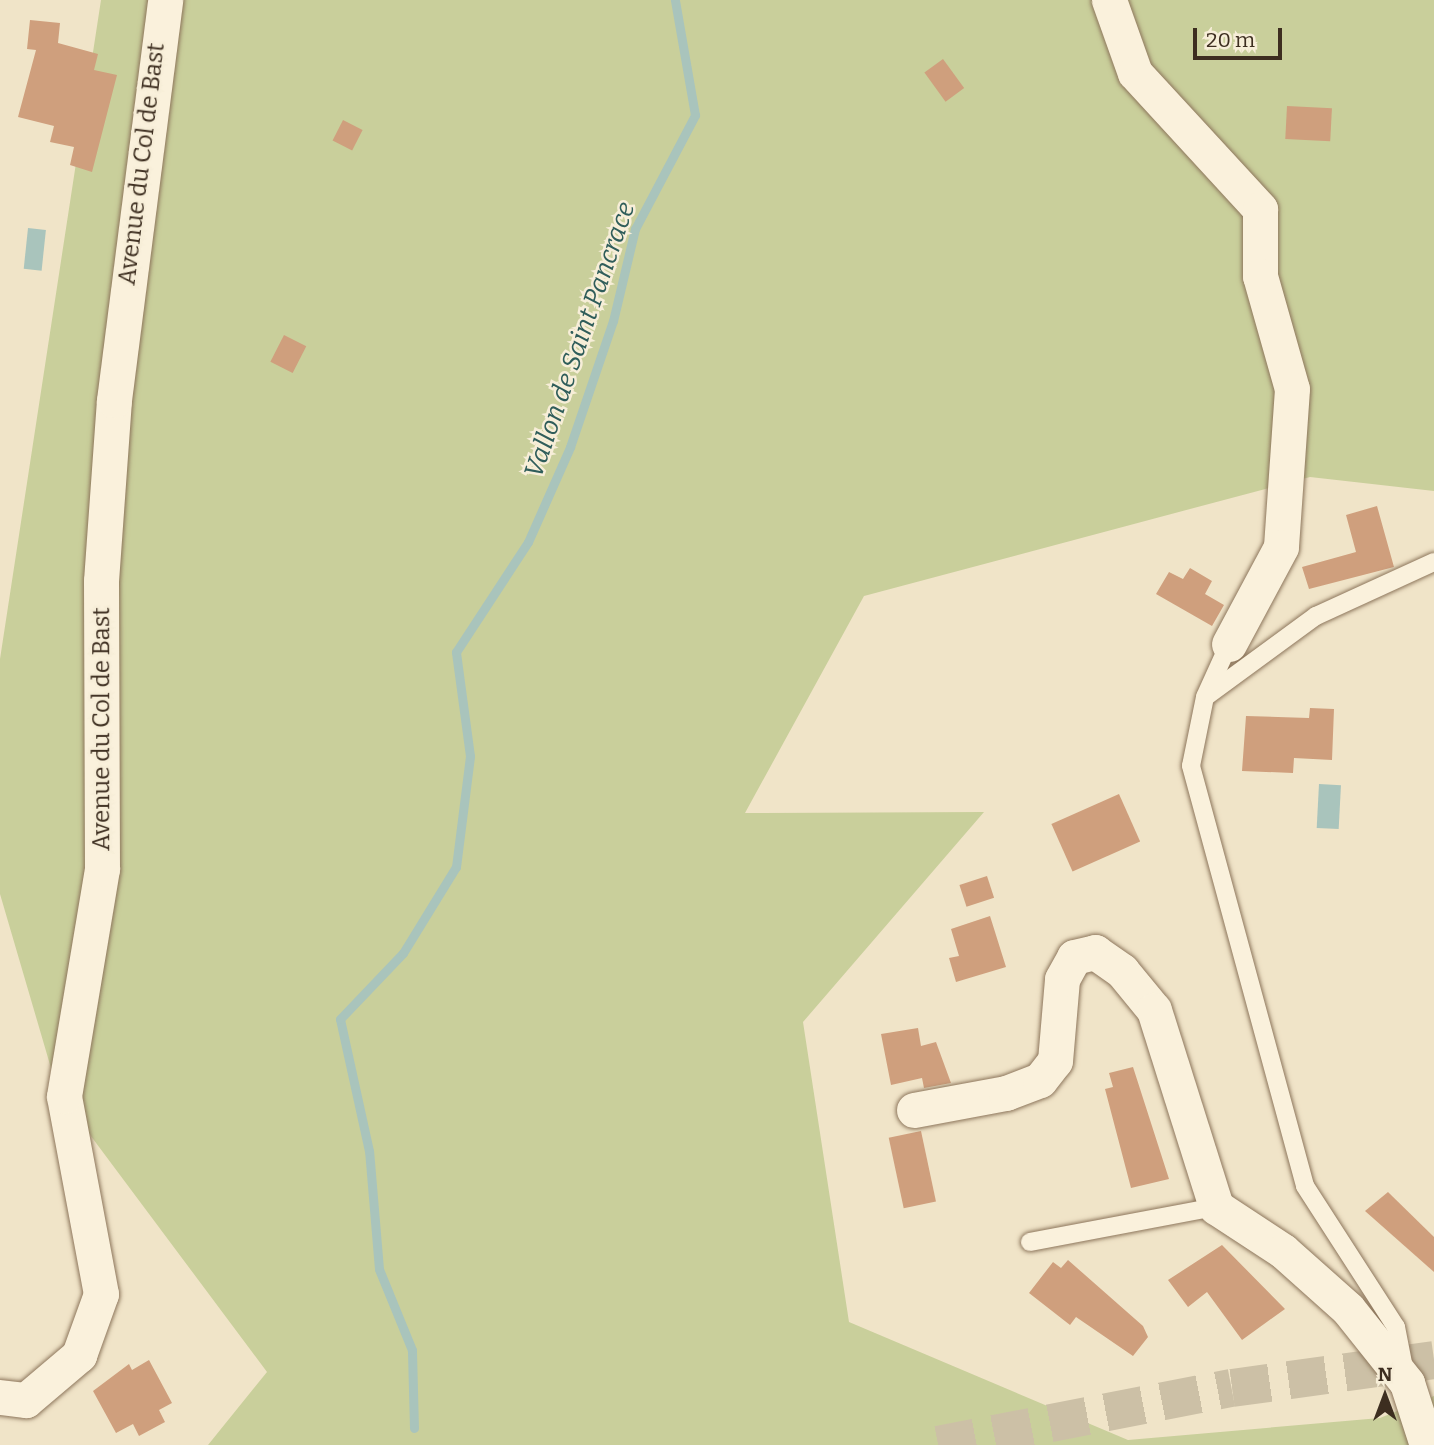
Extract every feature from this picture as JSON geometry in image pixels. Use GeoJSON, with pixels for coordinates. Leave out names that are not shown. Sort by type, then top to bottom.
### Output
{"type":"FeatureCollection","features":[{"type":"Feature","properties":{"kind":"street","name":"Avenue du Col de Bast"},"geometry":{"type":"LineString","coordinates":[[0,1397],[26,1400],[79,1355],[101,1294],[64,1096],[102,869],[101,581],[112,428],[165,0]]}},
{"type":"Feature","properties":{"kind":"street"},"geometry":{"type":"LineString","coordinates":[[1109,0],[1135,73],[1260,209],[1260,276],[1292,389],[1281,547],[1229,645]]}},
{"type":"Feature","properties":{"kind":"street"},"geometry":{"type":"LineString","coordinates":[[914,1110],[1006,1093],[1040,1080],[1055,1061],[1062,979],[1074,957],[1095,952],[1122,971],[1154,1010],[1216,1207],[1283,1251],[1348,1309],[1407,1383],[1430,1442]]}},
{"type":"Feature","properties":{"kind":"lane"},"geometry":{"type":"LineString","coordinates":[[1205,697],[1316,616],[1434,562]]}},
{"type":"Feature","properties":{"kind":"lane"},"geometry":{"type":"LineString","coordinates":[[1229,645],[1205,697],[1191,766],[1305,1186],[1396,1327],[1407,1383]]}},
{"type":"Feature","properties":{"kind":"lane"},"geometry":{"type":"LineString","coordinates":[[1030,1242],[1216,1207]]}},
{"type":"Feature","properties":{"kind":"green space"},"geometry":{"type":"Polygon","coordinates":[[[101,0],[1434,0],[1434,491],[1310,477],[864,596],[745,813],[984,812],[803,1022],[849,1322],[1128,1440],[1380,1418],[1434,1396],[1434,1445],[208,1445],[267,1372],[58,1092],[0,894],[0,659],[101,0]]]}},
{"type":"Feature","properties":{"kind":"water"},"geometry":{"type":"Polygon","coordinates":[[[28,228],[46,230],[42,271],[24,269],[28,228]]]}},
{"type":"Feature","properties":{"kind":"water"},"geometry":{"type":"Polygon","coordinates":[[[1319,784],[1341,785],[1339,829],[1317,828],[1319,784]]]}},
{"type":"Feature","properties":{"kind":"building"},"geometry":{"type":"Polygon","coordinates":[[[30,20],[60,23],[58,43],[98,54],[94,70],[117,75],[92,172],[70,165],[74,147],[50,142],[54,126],[18,117],[36,50],[27,49],[30,20]]]}},
{"type":"Feature","properties":{"kind":"building"},"geometry":{"type":"Polygon","coordinates":[[[943,59],[964,88],[946,102],[924,73],[943,59]]]}},
{"type":"Feature","properties":{"kind":"building"},"geometry":{"type":"Polygon","coordinates":[[[1287,106],[1332,108],[1330,141],[1285,139],[1287,106]]]}},
{"type":"Feature","properties":{"kind":"building"},"geometry":{"type":"Polygon","coordinates":[[[343,120],[363,130],[352,150],[333,140],[343,120]]]}},
{"type":"Feature","properties":{"kind":"building"},"geometry":{"type":"Polygon","coordinates":[[[284,335],[306,346],[293,373],[270,362],[284,335]]]}},
{"type":"Feature","properties":{"kind":"building"},"geometry":{"type":"Polygon","coordinates":[[[1377,506],[1394,567],[1309,589],[1302,567],[1356,552],[1346,515],[1377,506]]]}},
{"type":"Feature","properties":{"kind":"building"},"geometry":{"type":"Polygon","coordinates":[[[1190,568],[1212,581],[1205,594],[1224,605],[1212,626],[1156,594],[1169,572],[1183,579],[1190,568]]]}},
{"type":"Feature","properties":{"kind":"building"},"geometry":{"type":"Polygon","coordinates":[[[1310,708],[1334,709],[1332,760],[1294,758],[1293,773],[1242,771],[1246,716],[1309,718],[1310,708]]]}},
{"type":"Feature","properties":{"kind":"building"},"geometry":{"type":"Polygon","coordinates":[[[1119,794],[1140,842],[1073,872],[1051,824],[1119,794]]]}},
{"type":"Feature","properties":{"kind":"building"},"geometry":{"type":"Polygon","coordinates":[[[987,876],[994,898],[967,907],[959,885],[987,876]]]}},
{"type":"Feature","properties":{"kind":"building"},"geometry":{"type":"Polygon","coordinates":[[[990,916],[1006,967],[956,982],[949,958],[959,956],[951,929],[990,916]]]}},
{"type":"Feature","properties":{"kind":"building"},"geometry":{"type":"Polygon","coordinates":[[[918,1028],[921,1046],[936,1042],[951,1083],[924,1088],[922,1078],[891,1085],[881,1034],[918,1028]]]}},
{"type":"Feature","properties":{"kind":"building"},"geometry":{"type":"Polygon","coordinates":[[[1133,1067],[1169,1179],[1131,1188],[1105,1089],[1113,1087],[1109,1073],[1133,1067]]]}},
{"type":"Feature","properties":{"kind":"building"},"geometry":{"type":"Polygon","coordinates":[[[921,1131],[936,1201],[904,1208],[889,1138],[921,1131]]]}},
{"type":"Feature","properties":{"kind":"building"},"geometry":{"type":"Polygon","coordinates":[[[1388,1192],[1434,1237],[1434,1272],[1365,1211],[1388,1192]]]}},
{"type":"Feature","properties":{"kind":"building"},"geometry":{"type":"Polygon","coordinates":[[[1222,1245],[1285,1309],[1242,1340],[1207,1292],[1188,1307],[1168,1280],[1222,1245]]]}},
{"type":"Feature","properties":{"kind":"building"},"geometry":{"type":"Polygon","coordinates":[[[1068,1260],[1143,1326],[1148,1337],[1133,1356],[1076,1317],[1070,1325],[1029,1293],[1053,1262],[1061,1268],[1068,1260]]]}},
{"type":"Feature","properties":{"kind":"building"},"geometry":{"type":"Polygon","coordinates":[[[149,1360],[172,1403],[159,1410],[165,1422],[139,1436],[133,1424],[116,1433],[93,1391],[129,1364],[132,1370],[149,1360]]]}},
{"type":"Feature","properties":{"kind":"waterway","name":"Vallon de Saint Pancrace"},"geometry":{"type":"LineString","coordinates":[[414,1428],[412,1350],[379,1269],[369,1151],[340,1019],[403,953],[456,867],[470,756],[456,652],[528,542],[570,447],[613,321],[635,229],[695,115],[675,0]]}},
{"type":"Feature","properties":{"kind":"tunnel"},"geometry":{"type":"LineString","coordinates":[[938,1445],[1232,1388],[1434,1360]]}}]}
